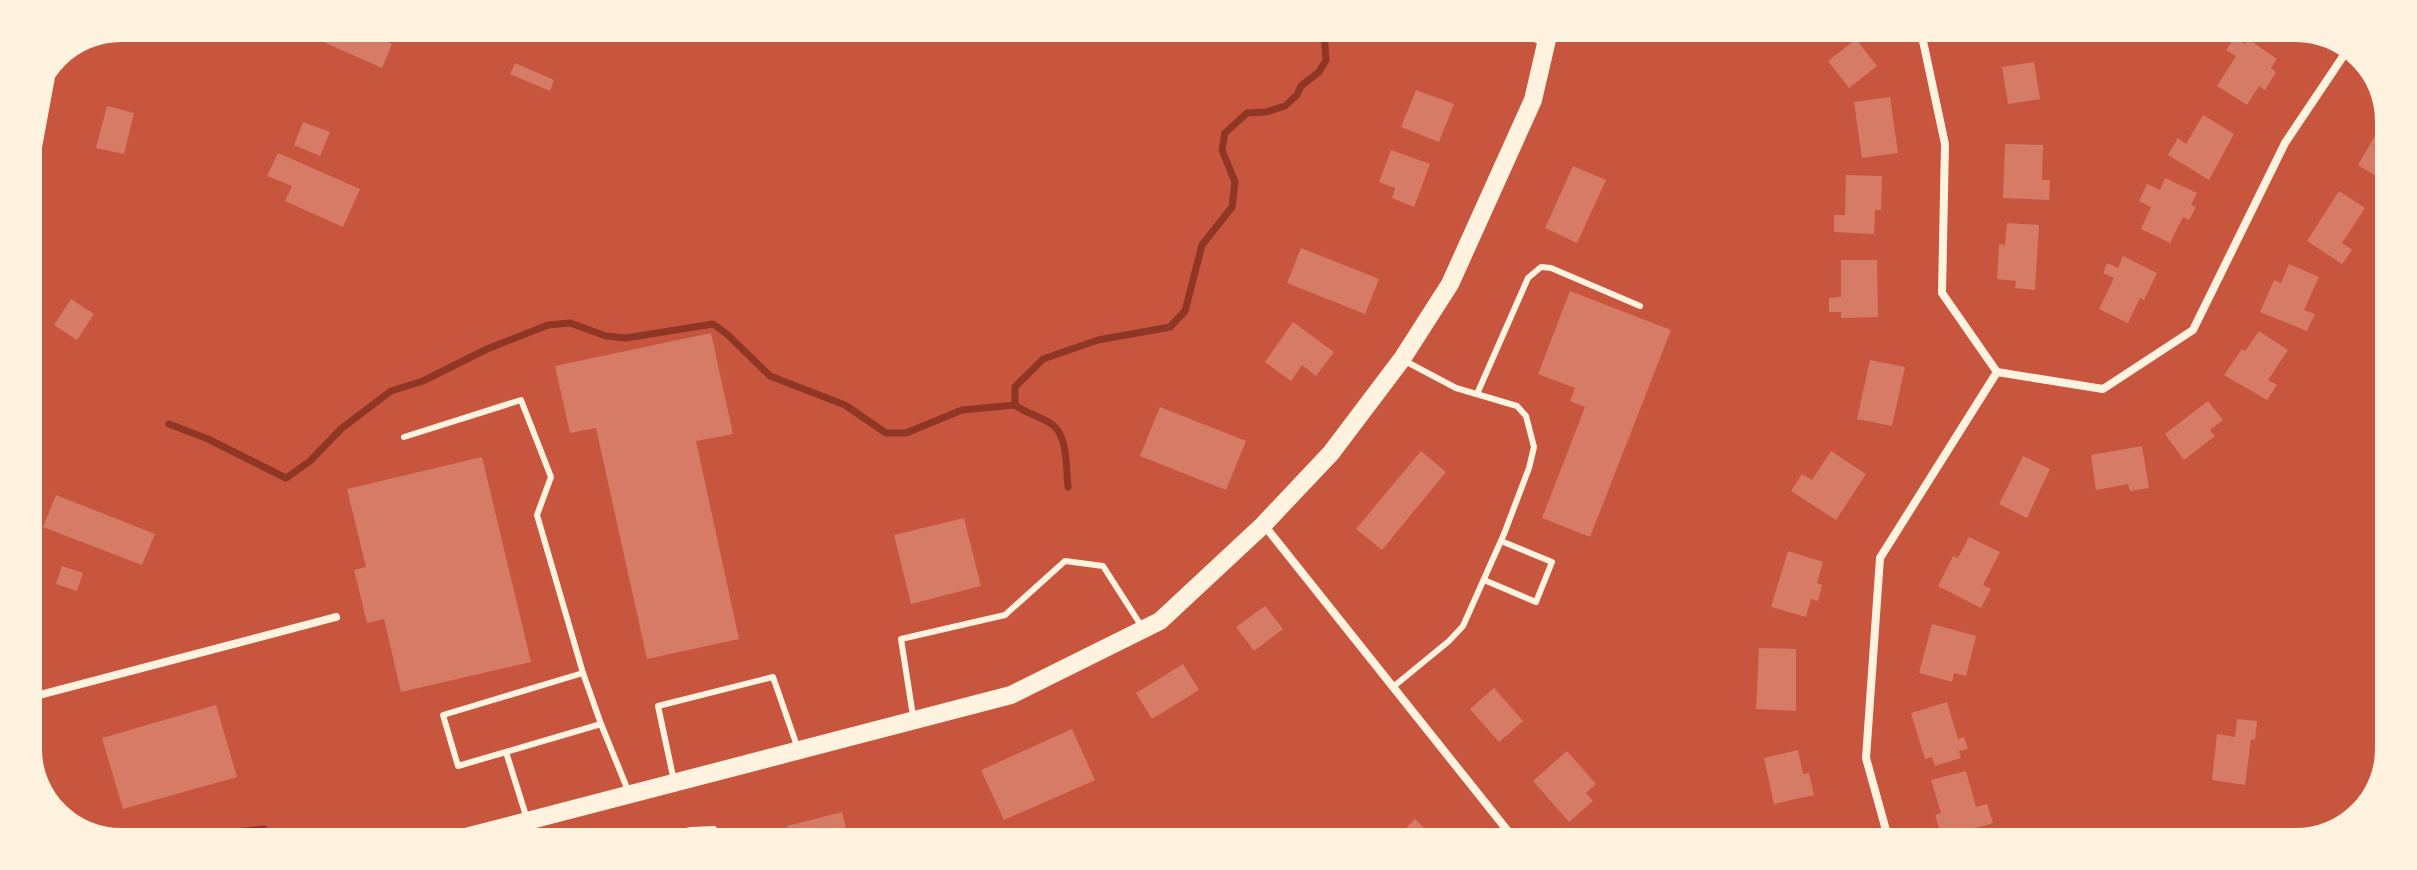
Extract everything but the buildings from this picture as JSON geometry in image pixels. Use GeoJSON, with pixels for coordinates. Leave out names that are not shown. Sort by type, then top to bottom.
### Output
{"type":"FeatureCollection","features":[{"type":"Feature","properties":{"kind":"main road"},"geometry":{"type":"LineString","coordinates":[[536,828],[629,794],[1011,695],[1160,621],[1263,525],[1331,453],[1402,359],[1450,284],[1533,100],[1547,42]]}},
{"type":"Feature","properties":{"kind":"street"},"geometry":{"type":"LineString","coordinates":[[1923,42],[1945,144],[1942,293],[1997,372],[2103,389],[2193,330],[2285,143],[2343,57]]}},
{"type":"Feature","properties":{"kind":"street"},"geometry":{"type":"LineString","coordinates":[[1885,828],[1866,758],[1880,558],[1997,372]]}},
{"type":"Feature","properties":{"kind":"street"},"geometry":{"type":"LineString","coordinates":[[1263,525],[1505,828]]}},
{"type":"Feature","properties":{"kind":"street"},"geometry":{"type":"LineString","coordinates":[[42,694],[336,617]]}},
{"type":"Feature","properties":{"kind":"lane"},"geometry":{"type":"LineString","coordinates":[[1477,394],[1528,278],[1541,267],[1551,268],[1640,306]]}},
{"type":"Feature","properties":{"kind":"lane"},"geometry":{"type":"LineString","coordinates":[[1393,687],[1463,626],[1501,541],[1534,447],[1526,416],[1517,406],[1441,381],[1402,359]]}},
{"type":"Feature","properties":{"kind":"lane"},"geometry":{"type":"LineString","coordinates":[[404,437],[521,400],[551,477],[537,515],[583,673],[629,794]]}},
{"type":"Feature","properties":{"kind":"lane"},"geometry":{"type":"LineString","coordinates":[[1484,580],[1536,602],[1552,562],[1501,541]]}},
{"type":"Feature","properties":{"kind":"lane"},"geometry":{"type":"LineString","coordinates":[[914,720],[901,639],[1005,615],[1065,561],[1103,566],[1144,629]]}},
{"type":"Feature","properties":{"kind":"lane"},"geometry":{"type":"LineString","coordinates":[[583,673],[443,715],[458,766],[601,724]]}},
{"type":"Feature","properties":{"kind":"lane"},"geometry":{"type":"LineString","coordinates":[[674,783],[658,706],[773,677],[798,750]]}},
{"type":"Feature","properties":{"kind":"lane"},"geometry":{"type":"LineString","coordinates":[[506,752],[529,828]]}},
{"type":"Feature","properties":{"kind":"waterway"},"geometry":{"type":"LineString","coordinates":[[1068,487],[1066,455],[1059,432],[1050,423],[1015,405],[1015,387],[1043,359],[1098,340],[1170,327],[1185,311],[1202,245],[1232,207],[1235,182],[1222,150],[1225,133],[1247,113],[1266,112],[1285,106],[1297,95],[1301,86],[1319,72],[1326,60],[1325,42]]}},
{"type":"Feature","properties":{"kind":"waterway"},"geometry":{"type":"LineString","coordinates":[[169,424],[208,439],[286,478],[310,461],[342,428],[391,391],[423,381],[487,349],[548,325],[570,323],[606,336],[626,338],[713,324],[770,376],[845,405],[886,433],[906,433],[962,410],[1015,405]]}}]}
